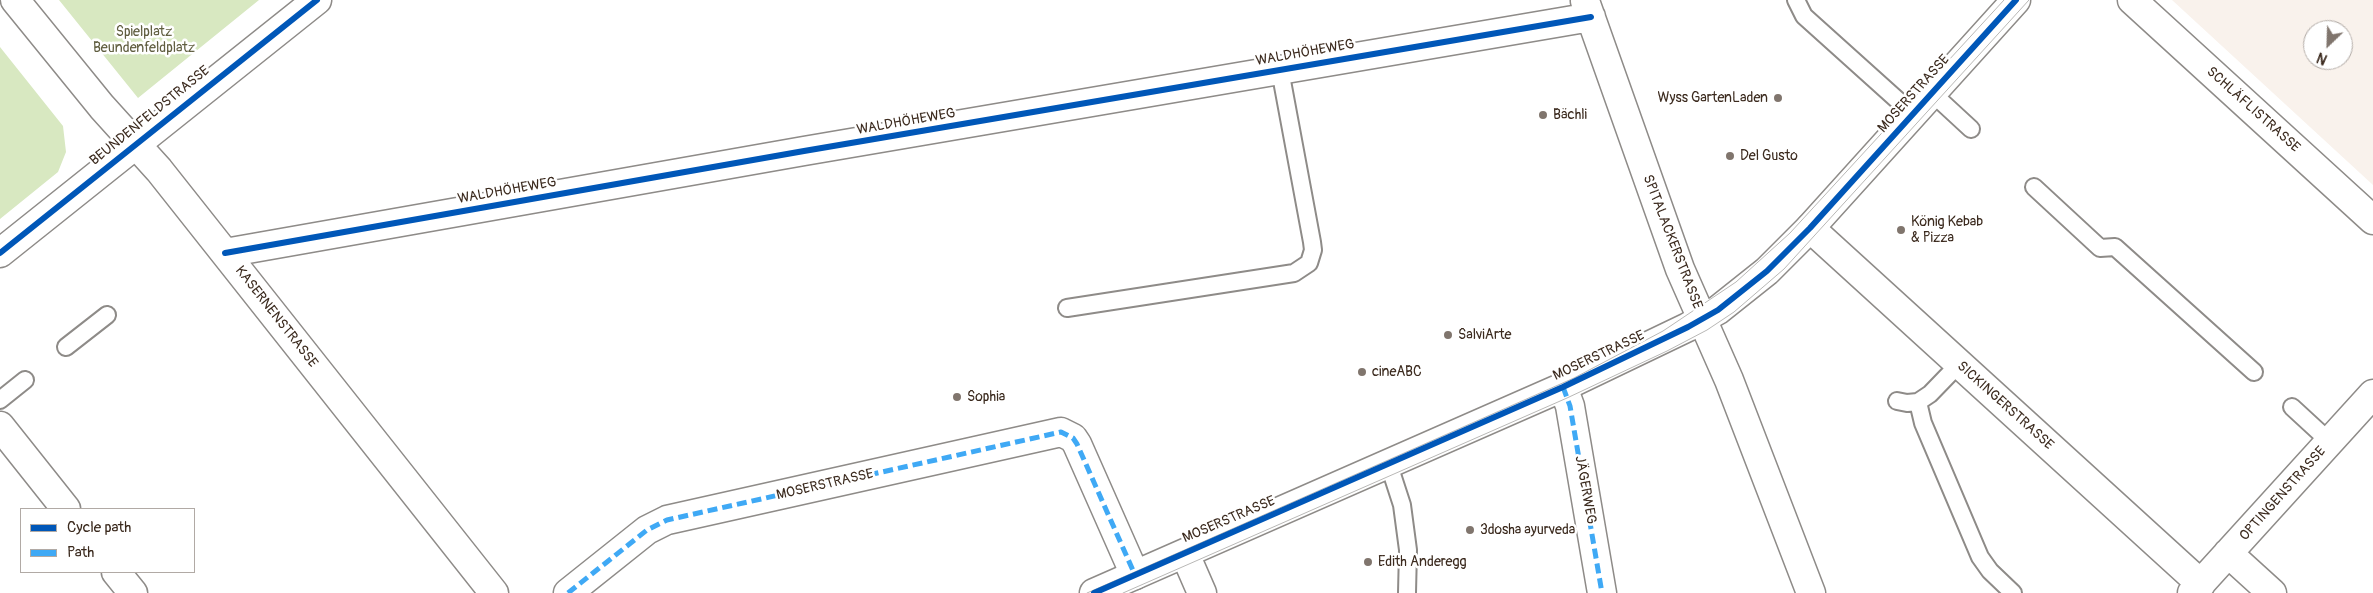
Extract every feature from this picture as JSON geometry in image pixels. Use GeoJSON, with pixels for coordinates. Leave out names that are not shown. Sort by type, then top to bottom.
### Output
{"type":"FeatureCollection","features":[{"type":"Feature","properties":{"kind":"street","name":"KASERNENSTRASSE"},"geometry":{"type":"LineString","coordinates":[[15,0],[102,107],[159,170],[494,593]]}},
{"type":"Feature","properties":{"kind":"street","name":"BEUNDENFELDSTRASSE"},"geometry":{"type":"LineString","coordinates":[[0,253],[317,0]]}},
{"type":"Feature","properties":{"kind":"street","name":"MOSERSTRASSE"},"geometry":{"type":"LineString","coordinates":[[1094,593],[1563,387],[1702,320],[1718,310],[1766,271],[1810,228],[2016,0]]}},
{"type":"Feature","properties":{"kind":"street","name":"SCHLÄFLISTRASSE"},"geometry":{"type":"LineString","coordinates":[[2132,0],[2373,220]]}},
{"type":"Feature","properties":{"kind":"street","name":"WALDHÖHEWEG"},"geometry":{"type":"LineString","coordinates":[[225,253],[1280,70],[1588,9]]}},
{"type":"Feature","properties":{"kind":"street","name":"SPITALACKERSTRASSE"},"geometry":{"type":"LineString","coordinates":[[1588,9],[1680,269],[1729,380],[1811,593]]}},
{"type":"Feature","properties":{"kind":"street","name":"SICKINGERSTRASSE"},"geometry":{"type":"LineString","coordinates":[[1810,228],[1959,364],[2197,589]]}},
{"type":"Feature","properties":{"kind":"street","name":"JÄGERWEG"},"geometry":{"type":"LineString","coordinates":[[1563,387],[1570,406],[1602,593]]}},
{"type":"Feature","properties":{"kind":"street","name":"OPTINGENSTRASSE"},"geometry":{"type":"LineString","coordinates":[[2197,589],[2373,394]]}},
{"type":"Feature","properties":{"kind":"street"},"geometry":{"type":"LineString","coordinates":[[0,426],[65,508]]}},
{"type":"Feature","properties":{"kind":"street","name":"MOSERSTRASSE"},"geometry":{"type":"LineString","coordinates":[[568,593],[647,530],[667,520],[1061,432],[1073,438],[1077,444],[1135,575]]}},
{"type":"Feature","properties":{"kind":"street"},"geometry":{"type":"LineString","coordinates":[[2228,553],[2272,593]]}},
{"type":"Feature","properties":{"kind":"street"},"geometry":{"type":"LineString","coordinates":[[1185,554],[1202,593]]}},
{"type":"Feature","properties":{"kind":"street"},"geometry":{"type":"LineString","coordinates":[[117,573],[133,593]]}},
{"type":"Feature","properties":{"kind":"lane"},"geometry":{"type":"LineString","coordinates":[[1796,0],[1804,16],[1913,114]]}},
{"type":"Feature","properties":{"kind":"lane"},"geometry":{"type":"LineString","coordinates":[[1067,308],[1294,273],[1309,263],[1313,250],[1312,242],[1280,70]]}},
{"type":"Feature","properties":{"kind":"lane"},"geometry":{"type":"LineString","coordinates":[[1932,93],[1971,129]]}},
{"type":"Feature","properties":{"kind":"lane"},"geometry":{"type":"LineString","coordinates":[[2034,186],[2100,248],[2115,247],[2254,372]]}},
{"type":"Feature","properties":{"kind":"lane"},"geometry":{"type":"LineString","coordinates":[[66,347],[107,314]]}},
{"type":"Feature","properties":{"kind":"lane"},"geometry":{"type":"LineString","coordinates":[[1897,401],[1907,403],[1918,402],[1930,394],[1959,364]]}},
{"type":"Feature","properties":{"kind":"lane"},"geometry":{"type":"LineString","coordinates":[[0,400],[25,380]]}},
{"type":"Feature","properties":{"kind":"lane"},"geometry":{"type":"LineString","coordinates":[[1918,402],[1923,423],[1980,556],[1990,571],[2013,593]]}},
{"type":"Feature","properties":{"kind":"lane"},"geometry":{"type":"LineString","coordinates":[[2292,407],[2330,442]]}},
{"type":"Feature","properties":{"kind":"lane"},"geometry":{"type":"LineString","coordinates":[[1389,465],[1402,504],[1408,550],[1407,593]]}},
{"type":"Feature","properties":{"kind":"shaded area"},"geometry":{"type":"Polygon","coordinates":[[[2172,0],[2373,0],[2373,185],[2172,0]]]}},
{"type":"Feature","properties":{"kind":"green space","name":"Spielplatz Beundenfeldplatz"},"geometry":{"type":"Polygon","coordinates":[[[59,0],[259,0],[138,98],[59,0]]]}},
{"type":"Feature","properties":{"kind":"green space"},"geometry":{"type":"Polygon","coordinates":[[[0,47],[63,126],[66,152],[58,172],[0,219],[0,47]]]}},
{"type":"Feature","properties":{"kind":"tram line"},"geometry":{"type":"LineString","coordinates":[[1087,593],[1574,378],[1663,331],[1736,282],[1790,233],[2004,0]]}},
{"type":"Feature","properties":{"kind":"tram line"},"geometry":{"type":"LineString","coordinates":[[1123,593],[1567,398],[1707,330],[1734,312],[1784,269],[2029,0]]}},
{"type":"Feature","properties":{"kind":"marked path"},"geometry":{"type":"LineString","coordinates":[[1563,387],[1570,406],[1602,593]]}},
{"type":"Feature","properties":{"kind":"marked path"},"geometry":{"type":"LineString","coordinates":[[568,593],[647,530],[667,520],[1061,432],[1073,438],[1077,444],[1135,575]]}},
{"type":"Feature","properties":{"kind":"cycle path"},"geometry":{"type":"LineString","coordinates":[[0,253],[317,0]]}},
{"type":"Feature","properties":{"kind":"cycle path"},"geometry":{"type":"LineString","coordinates":[[1094,593],[1563,387],[1688,327],[1718,310],[1767,271],[1810,228],[2016,0]]}},
{"type":"Feature","properties":{"kind":"cycle path"},"geometry":{"type":"LineString","coordinates":[[225,253],[804,151],[1591,17]]}},
{"type":"Feature","properties":{"kind":"place","name":"Wyss GartenLaden"},"geometry":{"type":"Point","coordinates":[1778,98]}},
{"type":"Feature","properties":{"kind":"place","name":"Bächli"},"geometry":{"type":"Point","coordinates":[1543,115]}},
{"type":"Feature","properties":{"kind":"place","name":"Del Gusto"},"geometry":{"type":"Point","coordinates":[1730,156]}},
{"type":"Feature","properties":{"kind":"place","name":"König Kebab & Pizza"},"geometry":{"type":"Point","coordinates":[1901,230]}},
{"type":"Feature","properties":{"kind":"place","name":"SalviArte"},"geometry":{"type":"Point","coordinates":[1448,335]}},
{"type":"Feature","properties":{"kind":"place","name":"cineABC"},"geometry":{"type":"Point","coordinates":[1362,372]}},
{"type":"Feature","properties":{"kind":"place","name":"Sophia"},"geometry":{"type":"Point","coordinates":[957,397]}},
{"type":"Feature","properties":{"kind":"place","name":"3dosha ayurveda"},"geometry":{"type":"Point","coordinates":[1470,530]}},
{"type":"Feature","properties":{"kind":"place","name":"Edith Anderegg"},"geometry":{"type":"Point","coordinates":[1368,562]}}]}
